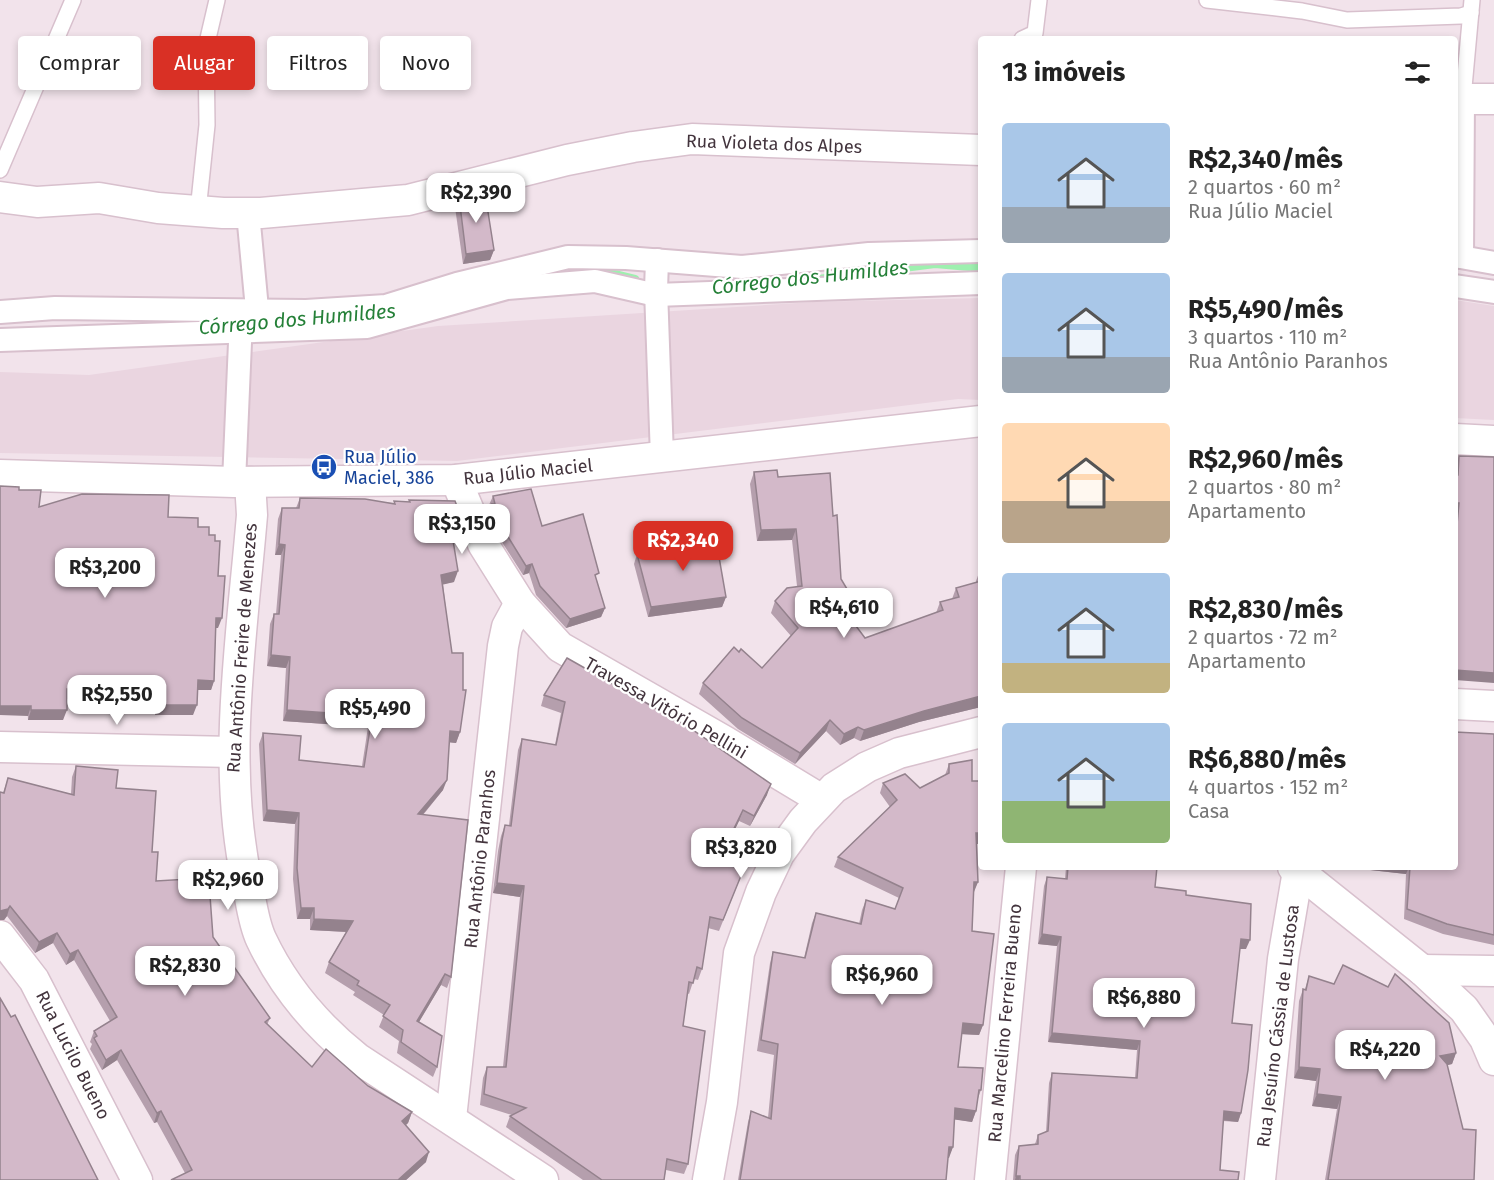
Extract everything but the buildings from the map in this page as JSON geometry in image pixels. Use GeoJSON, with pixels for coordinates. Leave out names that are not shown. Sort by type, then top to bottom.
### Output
{"type":"FeatureCollection","features":[{"type":"Feature","properties":{"kind":"street"},"geometry":{"type":"LineString","coordinates":[[1494,99],[1459,98],[1459,257],[1494,263]]}},
{"type":"Feature","properties":{"kind":"street","name":"Rua Violeta dos Alpes"},"geometry":{"type":"LineString","coordinates":[[0,197],[37,202],[99,198],[158,208],[248,213],[408,200],[567,160],[633,147],[692,139],[978,150]]}},
{"type":"Feature","properties":{"kind":"street"},"geometry":{"type":"LineString","coordinates":[[242,482],[248,213]]}},
{"type":"Feature","properties":{"kind":"street"},"geometry":{"type":"LineString","coordinates":[[0,340],[244,319],[306,311],[386,306],[457,284],[568,257],[742,267],[870,254],[978,250]]}},
{"type":"Feature","properties":{"kind":"street"},"geometry":{"type":"LineString","coordinates":[[657,263],[662,457]]}},
{"type":"Feature","properties":{"kind":"street"},"geometry":{"type":"LineString","coordinates":[[0,312],[55,308],[367,327],[518,287],[595,281],[656,293],[978,284]]}},
{"type":"Feature","properties":{"kind":"street"},"geometry":{"type":"LineString","coordinates":[[1458,286],[1494,292]]}},
{"type":"Feature","properties":{"kind":"street","name":"Rua Júlio Maciel"},"geometry":{"type":"LineString","coordinates":[[0,475],[242,482],[456,480],[978,421]]}},
{"type":"Feature","properties":{"kind":"street"},"geometry":{"type":"LineString","coordinates":[[1458,439],[1494,441]]}},
{"type":"Feature","properties":{"kind":"street","name":"Travessa Vitório Pellini"},"geometry":{"type":"LineString","coordinates":[[456,480],[483,544],[520,603],[560,647],[726,742],[822,801]]}},
{"type":"Feature","properties":{"kind":"street","name":"Rua Antônio Freire de Menezes"},"geometry":{"type":"LineString","coordinates":[[242,482],[252,515],[232,776],[243,866],[260,936],[273,962],[300,1002],[336,1041],[357,1058],[543,1180]]}},
{"type":"Feature","properties":{"kind":"street","name":"Rua Antônio Paranhos"},"geometry":{"type":"LineString","coordinates":[[451,1118],[501,657],[507,627],[520,603]]}},
{"type":"Feature","properties":{"kind":"street"},"geometry":{"type":"LineString","coordinates":[[1458,704],[1494,706]]}},
{"type":"Feature","properties":{"kind":"street"},"geometry":{"type":"LineString","coordinates":[[708,1180],[722,1101],[739,953],[761,892],[779,854],[803,820],[842,783],[899,753],[978,733]]}},
{"type":"Feature","properties":{"kind":"street"},"geometry":{"type":"LineString","coordinates":[[0,747],[233,752]]}},
{"type":"Feature","properties":{"kind":"street","name":"Rua Marcelino Ferreira Bueno"},"geometry":{"type":"LineString","coordinates":[[990,1180],[1021,870]]}},
{"type":"Feature","properties":{"kind":"street","name":"Rua Jesuíno Cássia de Lustosa"},"geometry":{"type":"LineString","coordinates":[[1260,1180],[1283,959],[1296,870]]}},
{"type":"Feature","properties":{"kind":"street"},"geometry":{"type":"LineString","coordinates":[[1297,870],[1422,970],[1464,1009],[1485,1039],[1494,1060]]}},
{"type":"Feature","properties":{"kind":"street","name":"Rua Lucilo Bueno"},"geometry":{"type":"LineString","coordinates":[[0,936],[34,980],[137,1180]]}},
{"type":"Feature","properties":{"kind":"street"},"geometry":{"type":"LineString","coordinates":[[1422,970],[1494,971]]}},
{"type":"Feature","properties":{"kind":"lane"},"geometry":{"type":"LineString","coordinates":[[0,171],[73,0]]}},
{"type":"Feature","properties":{"kind":"lane"},"geometry":{"type":"LineString","coordinates":[[198,211],[207,125],[206,47],[217,0]]}},
{"type":"Feature","properties":{"kind":"lane"},"geometry":{"type":"LineString","coordinates":[[1028,36],[1035,33],[1039,0]]}},
{"type":"Feature","properties":{"kind":"lane"},"geometry":{"type":"LineString","coordinates":[[1207,0],[1302,11],[1347,20],[1461,16],[1471,7]]}},
{"type":"Feature","properties":{"kind":"lane"},"geometry":{"type":"LineString","coordinates":[[1459,98],[1471,7]]}},
{"type":"Feature","properties":{"kind":"shaded area"},"geometry":{"type":"Polygon","coordinates":[[[978,298],[978,400],[958,399],[457,461],[0,453],[0,372],[89,375],[438,326],[813,302],[978,298]]]}},
{"type":"Feature","properties":{"kind":"shaded area"},"geometry":{"type":"Polygon","coordinates":[[[1458,300],[1494,306],[1494,420],[1458,418],[1458,300]]]}},
{"type":"Feature","properties":{"kind":"waterway","name":"Córrego dos Humildes"},"geometry":{"type":"LineString","coordinates":[[818,279],[935,264],[978,268]]}},
{"type":"Feature","properties":{"kind":"waterway","name":"Córrego dos Humildes"},"geometry":{"type":"LineString","coordinates":[[586,271],[598,270],[635,279]]}},
{"type":"Feature","properties":{"kind":"place","name":"Rua Júlio Maciel, 386"},"geometry":{"type":"Point","coordinates":[324,467]}}]}
